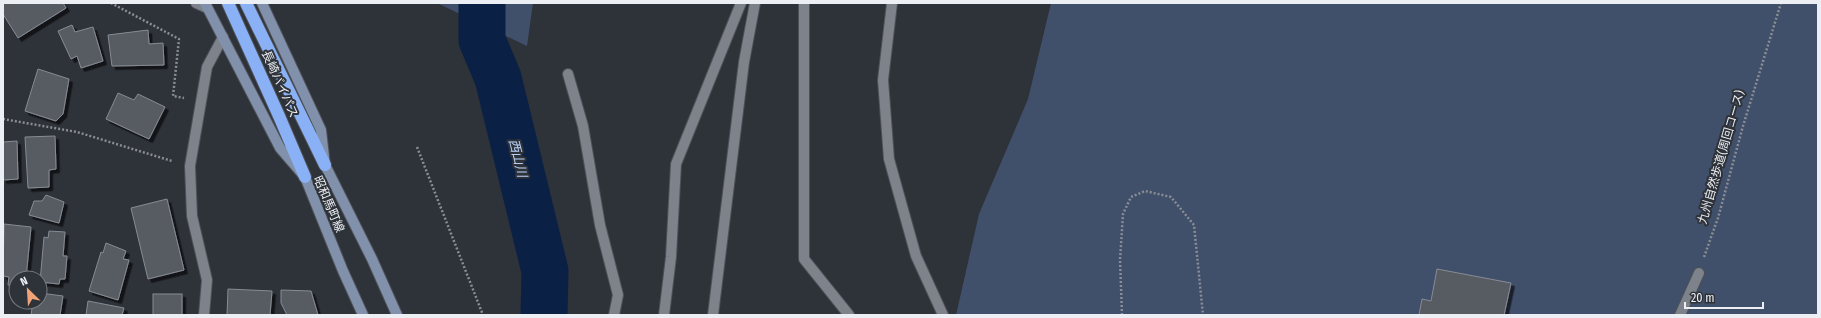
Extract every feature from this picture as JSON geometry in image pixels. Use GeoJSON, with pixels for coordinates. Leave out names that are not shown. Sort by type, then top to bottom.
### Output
{"type":"FeatureCollection","features":[{"type":"Feature","properties":{"kind":"highway","name":"長崎バイパス"},"geometry":{"type":"LineString","coordinates":[[228,3],[279,116],[304,177]]}},
{"type":"Feature","properties":{"kind":"highway","name":"長崎バイパス"},"geometry":{"type":"LineString","coordinates":[[246,3],[325,165]]}},
{"type":"Feature","properties":{"kind":"main road","name":"昭和馬町線"},"geometry":{"type":"LineString","coordinates":[[262,3],[321,130],[325,165],[372,259],[397,315]]}},
{"type":"Feature","properties":{"kind":"main road","name":"昭和馬町線"},"geometry":{"type":"LineString","coordinates":[[206,5],[280,148],[304,177],[363,315]]}},
{"type":"Feature","properties":{"kind":"street"},"geometry":{"type":"LineString","coordinates":[[196,3],[206,5]]}},
{"type":"Feature","properties":{"kind":"street"},"geometry":{"type":"LineString","coordinates":[[664,315],[671,257],[676,164],[741,3]]}},
{"type":"Feature","properties":{"kind":"street"},"geometry":{"type":"LineString","coordinates":[[714,315],[744,62],[755,3]]}},
{"type":"Feature","properties":{"kind":"street"},"geometry":{"type":"LineString","coordinates":[[804,3],[804,259],[849,315]]}},
{"type":"Feature","properties":{"kind":"street"},"geometry":{"type":"LineString","coordinates":[[892,3],[883,80],[889,159],[916,256],[943,315]]}},
{"type":"Feature","properties":{"kind":"street"},"geometry":{"type":"LineString","coordinates":[[204,315],[207,280],[192,216],[190,166],[206,67],[223,37]]}},
{"type":"Feature","properties":{"kind":"street"},"geometry":{"type":"LineString","coordinates":[[568,74],[583,126],[600,225],[618,295],[614,315]]}},
{"type":"Feature","properties":{"kind":"street"},"geometry":{"type":"LineString","coordinates":[[1680,315],[1699,272]]}},
{"type":"Feature","properties":{"kind":"path"},"geometry":{"type":"LineString","coordinates":[[111,3],[179,39],[173,96],[200,102]]}},
{"type":"Feature","properties":{"kind":"path","name":"九州自然歩道(周回コース)"},"geometry":{"type":"LineString","coordinates":[[1699,272],[1718,218],[1743,126],[1781,3]]}},
{"type":"Feature","properties":{"kind":"path"},"geometry":{"type":"LineString","coordinates":[[3,120],[77,132],[190,166]]}},
{"type":"Feature","properties":{"kind":"path"},"geometry":{"type":"LineString","coordinates":[[417,147],[483,315]]}},
{"type":"Feature","properties":{"kind":"path"},"geometry":{"type":"LineString","coordinates":[[1122,315],[1120,260],[1124,214],[1131,196],[1145,191],[1171,197],[1194,225],[1203,315]]}},
{"type":"Feature","properties":{"kind":"shaded area"},"geometry":{"type":"Polygon","coordinates":[[[438,3],[533,3],[527,46],[439,4],[438,3]]]}},
{"type":"Feature","properties":{"kind":"shaded area"},"geometry":{"type":"Polygon","coordinates":[[[1051,3],[1818,3],[1818,315],[956,315],[979,214],[1028,99],[1051,3]]]}},
{"type":"Feature","properties":{"kind":"building"},"geometry":{"type":"Polygon","coordinates":[[[3,3],[63,3],[66,8],[18,38],[3,14],[3,3]]]}},
{"type":"Feature","properties":{"kind":"building"},"geometry":{"type":"Polygon","coordinates":[[[72,25],[75,32],[93,27],[103,61],[81,68],[77,56],[71,59],[58,31],[72,25]]]}},
{"type":"Feature","properties":{"kind":"building"},"geometry":{"type":"Polygon","coordinates":[[[148,30],[149,44],[163,43],[164,65],[112,66],[108,35],[148,30]]]}},
{"type":"Feature","properties":{"kind":"building"},"geometry":{"type":"Polygon","coordinates":[[[38,69],[69,79],[63,114],[56,121],[25,111],[38,69]]]}},
{"type":"Feature","properties":{"kind":"building"},"geometry":{"type":"Polygon","coordinates":[[[118,93],[134,100],[138,94],[165,107],[149,139],[106,119],[118,93]]]}},
{"type":"Feature","properties":{"kind":"building"},"geometry":{"type":"Polygon","coordinates":[[[55,136],[56,169],[49,170],[49,187],[28,188],[25,137],[55,136]]]}},
{"type":"Feature","properties":{"kind":"building"},"geometry":{"type":"Polygon","coordinates":[[[17,141],[18,179],[3,180],[3,142],[17,141]]]}},
{"type":"Feature","properties":{"kind":"building"},"geometry":{"type":"Polygon","coordinates":[[[46,195],[64,202],[59,223],[29,215],[34,201],[42,201],[46,195]]]}},
{"type":"Feature","properties":{"kind":"building"},"geometry":{"type":"Polygon","coordinates":[[[167,199],[184,270],[148,279],[131,208],[167,199]]]}},
{"type":"Feature","properties":{"kind":"building"},"geometry":{"type":"Polygon","coordinates":[[[4,224],[31,227],[27,270],[8,270],[8,277],[3,276],[4,224]]]}},
{"type":"Feature","properties":{"kind":"building"},"geometry":{"type":"Polygon","coordinates":[[[49,231],[65,232],[63,256],[67,256],[65,279],[60,279],[59,284],[48,283],[48,270],[41,270],[44,237],[48,238],[49,231]]]}},
{"type":"Feature","properties":{"kind":"building"},"geometry":{"type":"Polygon","coordinates":[[[106,243],[126,251],[123,259],[129,260],[118,300],[89,291],[101,252],[103,253],[106,243]]]}},
{"type":"Feature","properties":{"kind":"building"},"geometry":{"type":"Polygon","coordinates":[[[1437,269],[1511,283],[1504,315],[1419,315],[1422,299],[1431,301],[1437,269]]]}},
{"type":"Feature","properties":{"kind":"building"},"geometry":{"type":"Polygon","coordinates":[[[228,289],[272,291],[270,315],[227,315],[228,289]]]}},
{"type":"Feature","properties":{"kind":"building"},"geometry":{"type":"Polygon","coordinates":[[[281,290],[311,291],[318,315],[287,315],[281,303],[281,290]]]}},
{"type":"Feature","properties":{"kind":"building"},"geometry":{"type":"Polygon","coordinates":[[[48,294],[63,296],[60,315],[31,315],[32,310],[48,310],[48,294]]]}},
{"type":"Feature","properties":{"kind":"building"},"geometry":{"type":"Polygon","coordinates":[[[153,294],[182,294],[182,315],[153,315],[153,294]]]}},
{"type":"Feature","properties":{"kind":"building"},"geometry":{"type":"Polygon","coordinates":[[[88,301],[124,308],[122,315],[86,315],[88,301]]]}},
{"type":"Feature","properties":{"kind":"waterway","name":"西山川"},"geometry":{"type":"LineString","coordinates":[[482,3],[482,40],[498,78],[545,271],[544,315]]}}]}
